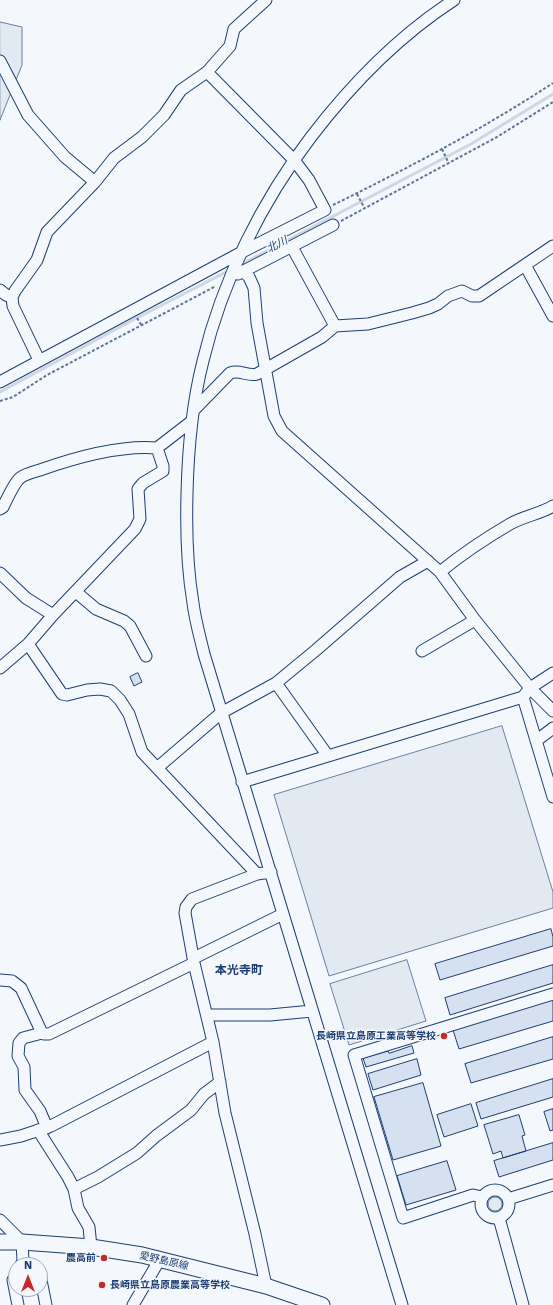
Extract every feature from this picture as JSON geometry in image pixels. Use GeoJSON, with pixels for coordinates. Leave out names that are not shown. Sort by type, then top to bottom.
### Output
{"type":"FeatureCollection","features":[{"type":"Feature","properties":{"kind":"main road","name":"愛野島原線"},"geometry":{"type":"LineString","coordinates":[[0,1242],[22,1242],[91,1247],[142,1255],[266,1286],[322,1305]]}},
{"type":"Feature","properties":{"kind":"street"},"geometry":{"type":"LineString","coordinates":[[39,360],[13,306],[12,298],[15,291],[37,260],[47,232],[95,182],[114,158],[142,137],[164,115],[181,90],[207,72],[230,46],[234,29],[266,0]]}},
{"type":"Feature","properties":{"kind":"street"},"geometry":{"type":"LineString","coordinates":[[402,1305],[204,654],[192,603],[188,562],[186,526],[187,460],[202,361],[212,325],[236,274],[241,254],[271,196],[294,160],[322,122],[364,74],[418,27],[454,0]]}},
{"type":"Feature","properties":{"kind":"street"},"geometry":{"type":"LineString","coordinates":[[0,61],[28,115],[65,157],[95,182]]}},
{"type":"Feature","properties":{"kind":"street"},"geometry":{"type":"LineString","coordinates":[[0,382],[324,210],[308,180],[294,160],[207,72]]}},
{"type":"Feature","properties":{"kind":"street"},"geometry":{"type":"LineString","coordinates":[[236,274],[333,225]]}},
{"type":"Feature","properties":{"kind":"street"},"geometry":{"type":"LineString","coordinates":[[194,410],[230,373],[239,372],[255,375],[322,337],[335,326],[368,324],[412,313],[429,308],[438,304],[448,296],[462,291],[472,296],[479,296],[553,246]]}},
{"type":"Feature","properties":{"kind":"street"},"geometry":{"type":"LineString","coordinates":[[292,247],[335,326]]}},
{"type":"Feature","properties":{"kind":"street"},"geometry":{"type":"LineString","coordinates":[[525,265],[553,316]]}},
{"type":"Feature","properties":{"kind":"street"},"geometry":{"type":"LineString","coordinates":[[236,274],[249,278],[254,288],[265,370],[274,416],[282,431],[440,572],[475,620],[530,688],[553,711]]}},
{"type":"Feature","properties":{"kind":"street"},"geometry":{"type":"LineString","coordinates":[[0,290],[12,298]]}},
{"type":"Feature","properties":{"kind":"street"},"geometry":{"type":"LineString","coordinates":[[0,509],[3,507],[18,481],[25,476],[57,464],[120,450],[144,447],[157,448],[192,421]]}},
{"type":"Feature","properties":{"kind":"street"},"geometry":{"type":"LineString","coordinates":[[0,668],[28,644],[53,615],[135,529],[140,519],[138,489],[143,483],[163,471],[163,466],[157,448]]}},
{"type":"Feature","properties":{"kind":"street"},"geometry":{"type":"LineString","coordinates":[[440,572],[468,551],[511,523],[553,506]]}},
{"type":"Feature","properties":{"kind":"street"},"geometry":{"type":"LineString","coordinates":[[157,768],[221,713],[276,683],[400,577],[428,561]]}},
{"type":"Feature","properties":{"kind":"street"},"geometry":{"type":"LineString","coordinates":[[0,573],[26,598],[53,615]]}},
{"type":"Feature","properties":{"kind":"street"},"geometry":{"type":"LineString","coordinates":[[76,592],[96,608],[124,621],[130,626],[146,656]]}},
{"type":"Feature","properties":{"kind":"street"},"geometry":{"type":"LineString","coordinates":[[422,651],[475,620]]}},
{"type":"Feature","properties":{"kind":"street"},"geometry":{"type":"LineString","coordinates":[[28,644],[62,694],[70,695],[87,690],[100,689],[111,691],[120,700],[129,714],[142,752],[257,874]]}},
{"type":"Feature","properties":{"kind":"street"},"geometry":{"type":"LineString","coordinates":[[242,782],[523,697],[530,688],[553,673]]}},
{"type":"Feature","properties":{"kind":"street"},"geometry":{"type":"LineString","coordinates":[[276,683],[328,756]]}},
{"type":"Feature","properties":{"kind":"street"},"geometry":{"type":"LineString","coordinates":[[523,697],[553,797]]}},
{"type":"Feature","properties":{"kind":"street"},"geometry":{"type":"LineString","coordinates":[[536,741],[553,728]]}},
{"type":"Feature","properties":{"kind":"street"},"geometry":{"type":"LineString","coordinates":[[266,1286],[255,1234],[225,1113],[213,1042],[185,914],[188,903],[192,899],[257,874],[271,872]]}},
{"type":"Feature","properties":{"kind":"street"},"geometry":{"type":"LineString","coordinates":[[91,1247],[89,1227],[78,1208],[74,1189],[43,1129],[40,1111],[25,1090],[24,1067],[18,1056],[19,1043],[23,1038],[42,1033],[49,1034],[283,914]]}},
{"type":"Feature","properties":{"kind":"street"},"geometry":{"type":"LineString","coordinates":[[0,980],[12,981],[21,988],[42,1033]]}},
{"type":"Feature","properties":{"kind":"street"},"geometry":{"type":"LineString","coordinates":[[482,1197],[473,1195],[404,1218],[354,1055],[553,994]]}},
{"type":"Feature","properties":{"kind":"street"},"geometry":{"type":"LineString","coordinates":[[207,1015],[270,1015],[312,1010]]}},
{"type":"Feature","properties":{"kind":"street"},"geometry":{"type":"LineString","coordinates":[[0,1140],[21,1136],[43,1129],[213,1042]]}},
{"type":"Feature","properties":{"kind":"street"},"geometry":{"type":"LineString","coordinates":[[74,1189],[98,1177],[137,1153],[156,1136],[191,1110],[204,1094],[220,1082]]}},
{"type":"Feature","properties":{"kind":"street"},"geometry":{"type":"LineString","coordinates":[[508,1199],[553,1185]]}},
{"type":"Feature","properties":{"kind":"street"},"geometry":{"type":"LineString","coordinates":[[494,1189],[503,1192],[508,1199],[509,1208],[507,1212],[499,1218],[485,1215],[480,1206],[482,1197],[485,1193],[494,1189]]}},
{"type":"Feature","properties":{"kind":"street"},"geometry":{"type":"LineString","coordinates":[[499,1218],[523,1305]]}},
{"type":"Feature","properties":{"kind":"street"},"geometry":{"type":"LineString","coordinates":[[0,1220],[22,1242],[23,1257]]}},
{"type":"Feature","properties":{"kind":"street"},"geometry":{"type":"LineString","coordinates":[[133,1305],[160,1259]]}},
{"type":"Feature","properties":{"kind":"path"},"geometry":{"type":"LineString","coordinates":[[324,210],[357,195],[442,149],[528,100],[553,83]]}},
{"type":"Feature","properties":{"kind":"path"},"geometry":{"type":"LineString","coordinates":[[333,225],[364,207],[449,164],[497,137],[553,102]]}},
{"type":"Feature","properties":{"kind":"path"},"geometry":{"type":"LineString","coordinates":[[442,149],[449,164]]}},
{"type":"Feature","properties":{"kind":"path"},"geometry":{"type":"LineString","coordinates":[[357,195],[364,207]]}},
{"type":"Feature","properties":{"kind":"path"},"geometry":{"type":"LineString","coordinates":[[0,401],[13,397],[47,373],[142,326],[236,274]]}},
{"type":"Feature","properties":{"kind":"shaded area"},"geometry":{"type":"Polygon","coordinates":[[[0,22],[22,27],[22,65],[0,120],[0,22]]]}},
{"type":"Feature","properties":{"kind":"shaded area"},"geometry":{"type":"Polygon","coordinates":[[[502,726],[553,892],[553,908],[329,976],[274,795],[502,726]]]}},
{"type":"Feature","properties":{"kind":"shaded area"},"geometry":{"type":"Polygon","coordinates":[[[407,960],[426,1021],[349,1045],[330,984],[407,960]]]}},
{"type":"Feature","properties":{"kind":"shaded area"},"geometry":{"type":"Polygon","coordinates":[[[492,1197],[498,1197],[502,1201],[502,1207],[498,1211],[492,1211],[488,1207],[488,1201],[492,1197]]]}},
{"type":"Feature","properties":{"kind":"building"},"geometry":{"type":"Polygon","coordinates":[[[138,673],[142,682],[134,686],[130,677],[138,673]]]}},
{"type":"Feature","properties":{"kind":"building"},"geometry":{"type":"Polygon","coordinates":[[[551,929],[553,946],[440,980],[435,964],[551,929]]]}},
{"type":"Feature","properties":{"kind":"building"},"geometry":{"type":"Polygon","coordinates":[[[553,965],[553,983],[450,1015],[445,998],[553,965]]]}},
{"type":"Feature","properties":{"kind":"building"},"geometry":{"type":"Polygon","coordinates":[[[553,999],[553,1021],[459,1049],[453,1030],[553,999]]]}},
{"type":"Feature","properties":{"kind":"building"},"geometry":{"type":"Polygon","coordinates":[[[553,1037],[553,1059],[471,1083],[465,1064],[553,1037]]]}},
{"type":"Feature","properties":{"kind":"building"},"geometry":{"type":"Polygon","coordinates":[[[412,1046],[414,1053],[366,1067],[363,1058],[388,1051],[389,1053],[412,1046]]]}},
{"type":"Feature","properties":{"kind":"building"},"geometry":{"type":"Polygon","coordinates":[[[417,1059],[421,1075],[373,1090],[368,1074],[417,1059]]]}},
{"type":"Feature","properties":{"kind":"building"},"geometry":{"type":"Polygon","coordinates":[[[553,1079],[553,1097],[481,1119],[476,1103],[553,1079]]]}},
{"type":"Feature","properties":{"kind":"building"},"geometry":{"type":"Polygon","coordinates":[[[423,1083],[441,1146],[393,1160],[374,1097],[423,1083]]]}},
{"type":"Feature","properties":{"kind":"building"},"geometry":{"type":"Polygon","coordinates":[[[471,1104],[478,1126],[444,1137],[437,1115],[471,1104]]]}},
{"type":"Feature","properties":{"kind":"building"},"geometry":{"type":"Polygon","coordinates":[[[553,1109],[553,1130],[550,1131],[544,1112],[553,1109]]]}},
{"type":"Feature","properties":{"kind":"building"},"geometry":{"type":"Polygon","coordinates":[[[519,1115],[525,1135],[522,1136],[526,1151],[503,1158],[501,1151],[493,1154],[484,1125],[519,1115]]]}},
{"type":"Feature","properties":{"kind":"building"},"geometry":{"type":"Polygon","coordinates":[[[553,1143],[553,1160],[499,1177],[494,1161],[553,1143]]]}},
{"type":"Feature","properties":{"kind":"building"},"geometry":{"type":"Polygon","coordinates":[[[447,1161],[456,1190],[406,1205],[397,1176],[447,1161]]]}},
{"type":"Feature","properties":{"kind":"waterway","name":"北川"},"geometry":{"type":"LineString","coordinates":[[240,265],[471,144],[553,94]]}},
{"type":"Feature","properties":{"kind":"waterway","name":"北川"},"geometry":{"type":"LineString","coordinates":[[0,392],[133,320],[230,270]]}},
{"type":"Feature","properties":{"kind":"place","name":"長崎県立島原工業高等学校"},"geometry":{"type":"Point","coordinates":[444,1036]}},
{"type":"Feature","properties":{"kind":"place","name":"農高前"},"geometry":{"type":"Point","coordinates":[104,1258]}},
{"type":"Feature","properties":{"kind":"place","name":"長崎県立島原農業高等学校"},"geometry":{"type":"Point","coordinates":[102,1285]}},
{"type":"Feature","properties":{"kind":"district","name":"本光寺町"},"geometry":{"type":"Point","coordinates":[239,970]}}]}
